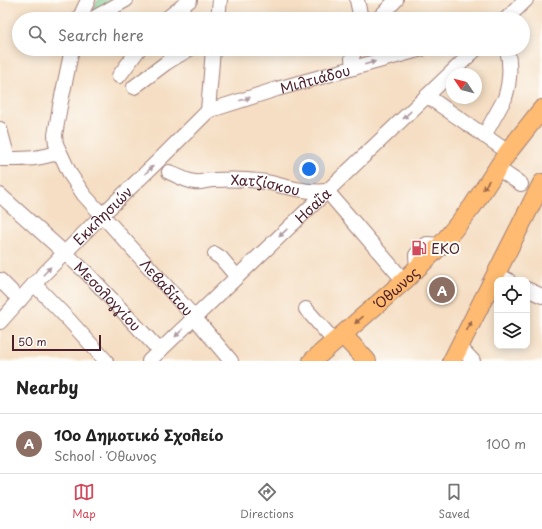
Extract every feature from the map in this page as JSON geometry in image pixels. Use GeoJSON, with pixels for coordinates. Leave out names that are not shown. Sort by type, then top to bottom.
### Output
{"type":"FeatureCollection","features":[{"type":"Feature","properties":{"kind":"main road","name":"Όθωνος"},"geometry":{"type":"LineString","coordinates":[[312,361],[404,281],[441,245],[472,207],[508,152],[542,109]]}},
{"type":"Feature","properties":{"kind":"main road"},"geometry":{"type":"LineString","coordinates":[[502,277],[540,192]]}},
{"type":"Feature","properties":{"kind":"main road"},"geometry":{"type":"LineString","coordinates":[[455,353],[494,290]]}},
{"type":"Feature","properties":{"kind":"main road"},"geometry":{"type":"LineString","coordinates":[[339,338],[367,361]]}},
{"type":"Feature","properties":{"kind":"street"},"geometry":{"type":"LineString","coordinates":[[82,12],[88,0]]}},
{"type":"Feature","properties":{"kind":"street"},"geometry":{"type":"LineString","coordinates":[[105,12],[126,0]]}},
{"type":"Feature","properties":{"kind":"street"},"geometry":{"type":"LineString","coordinates":[[175,12],[190,0]]}},
{"type":"Feature","properties":{"kind":"street"},"geometry":{"type":"LineString","coordinates":[[219,12],[220,0]]}},
{"type":"Feature","properties":{"kind":"street"},"geometry":{"type":"LineString","coordinates":[[357,0],[359,12]]}},
{"type":"Feature","properties":{"kind":"street"},"geometry":{"type":"LineString","coordinates":[[383,12],[396,0]]}},
{"type":"Feature","properties":{"kind":"street"},"geometry":{"type":"LineString","coordinates":[[513,12],[526,0]]}},
{"type":"Feature","properties":{"kind":"street"},"geometry":{"type":"LineString","coordinates":[[0,129],[4,159],[40,158],[58,152],[56,135],[60,106],[71,56]]}},
{"type":"Feature","properties":{"kind":"street"},"geometry":{"type":"LineString","coordinates":[[119,76],[134,56]]}},
{"type":"Feature","properties":{"kind":"street"},"geometry":{"type":"LineString","coordinates":[[134,87],[176,56]]}},
{"type":"Feature","properties":{"kind":"street"},"geometry":{"type":"LineString","coordinates":[[208,111],[212,56]]}},
{"type":"Feature","properties":{"kind":"street"},"geometry":{"type":"LineString","coordinates":[[353,56],[353,68]]}},
{"type":"Feature","properties":{"kind":"street","name":"Μιλτιάδου"},"geometry":{"type":"LineString","coordinates":[[208,111],[277,89],[397,56]]}},
{"type":"Feature","properties":{"kind":"street","name":"Ησαΐα"},"geometry":{"type":"LineString","coordinates":[[149,361],[469,56]]}},
{"type":"Feature","properties":{"kind":"street"},"geometry":{"type":"LineString","coordinates":[[484,136],[506,95],[510,72],[508,56]]}},
{"type":"Feature","properties":{"kind":"street"},"geometry":{"type":"LineString","coordinates":[[427,96],[508,152]]}},
{"type":"Feature","properties":{"kind":"street","name":"Εκκλησιών"},"geometry":{"type":"LineString","coordinates":[[0,322],[34,284],[102,215],[208,111]]}},
{"type":"Feature","properties":{"kind":"street","name":"Λεβαδίτου"},"geometry":{"type":"LineString","coordinates":[[58,152],[78,186],[102,215],[195,318],[231,361]]}},
{"type":"Feature","properties":{"kind":"street"},"geometry":{"type":"LineString","coordinates":[[497,168],[521,184]]}},
{"type":"Feature","properties":{"kind":"street","name":"Χατζίσκου"},"geometry":{"type":"LineString","coordinates":[[169,172],[182,179],[194,182],[221,180],[266,182],[307,190],[321,192],[327,191]]}},
{"type":"Feature","properties":{"kind":"street"},"geometry":{"type":"LineString","coordinates":[[327,191],[404,281]]}},
{"type":"Feature","properties":{"kind":"street","name":"Μεσολογγίου"},"geometry":{"type":"LineString","coordinates":[[0,194],[87,273],[160,351]]}},
{"type":"Feature","properties":{"kind":"street"},"geometry":{"type":"LineString","coordinates":[[215,254],[221,258],[237,277]]}},
{"type":"Feature","properties":{"kind":"street"},"geometry":{"type":"LineString","coordinates":[[0,280],[20,300]]}},
{"type":"Feature","properties":{"kind":"street"},"geometry":{"type":"LineString","coordinates":[[34,284],[106,361]]}},
{"type":"Feature","properties":{"kind":"street"},"geometry":{"type":"LineString","coordinates":[[530,290],[542,296]]}},
{"type":"Feature","properties":{"kind":"street"},"geometry":{"type":"LineString","coordinates":[[306,309],[339,338]]}},
{"type":"Feature","properties":{"kind":"street"},"geometry":{"type":"LineString","coordinates":[[455,353],[473,361]]}},
{"type":"Feature","properties":{"kind":"green space"},"geometry":{"type":"Polygon","coordinates":[[[98,0],[117,0],[99,12],[92,12],[98,0]]]}},
{"type":"Feature","properties":{"kind":"place","name":"EKO"},"geometry":{"type":"Point","coordinates":[419,248]}},
{"type":"Feature","properties":{"kind":"place","name":"10ο Δημοτικό Σχολείο"},"geometry":{"type":"Point","coordinates":[442,290]}}]}
